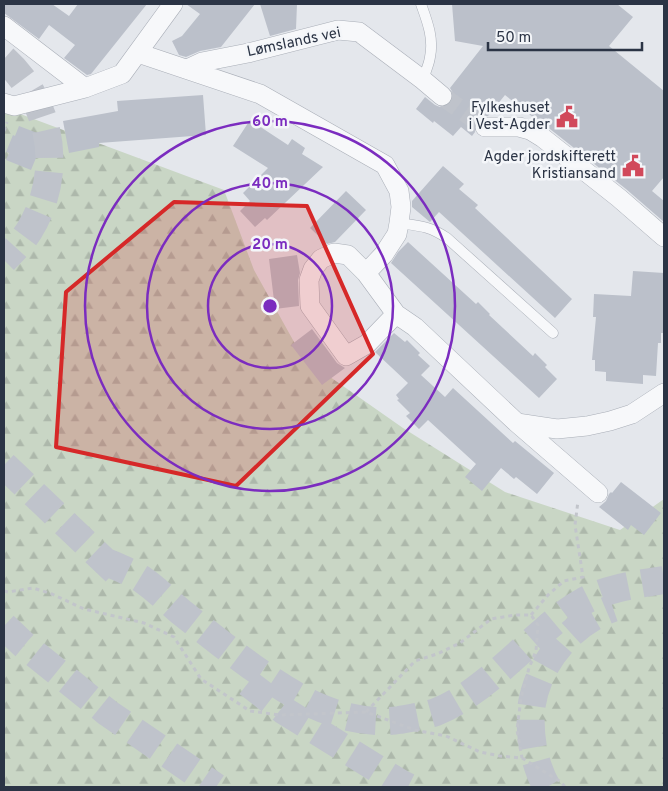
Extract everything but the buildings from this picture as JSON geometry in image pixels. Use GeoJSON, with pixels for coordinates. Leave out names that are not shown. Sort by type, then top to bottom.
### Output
{"type":"FeatureCollection","features":[{"type":"Feature","properties":{"kind":"street"},"geometry":{"type":"LineString","coordinates":[[4,103],[14,106],[85,88],[122,74],[173,4]]}},
{"type":"Feature","properties":{"kind":"street"},"geometry":{"type":"LineString","coordinates":[[4,26],[85,88]]}},
{"type":"Feature","properties":{"kind":"street","name":"Lømslands vei"},"geometry":{"type":"LineString","coordinates":[[187,69],[202,62],[248,53],[338,30],[359,32],[442,96]]}},
{"type":"Feature","properties":{"kind":"street"},"geometry":{"type":"LineString","coordinates":[[138,53],[260,94],[385,165],[399,191],[401,207],[399,223],[397,234],[384,254],[366,273]]}},
{"type":"Feature","properties":{"kind":"street"},"geometry":{"type":"LineString","coordinates":[[485,126],[519,127],[530,130],[543,138],[619,198],[664,237]]}},
{"type":"Feature","properties":{"kind":"street"},"geometry":{"type":"LineString","coordinates":[[396,314],[367,344],[346,356],[310,306],[309,280],[313,269],[321,259],[334,253],[348,255],[366,273],[396,314],[415,327],[517,423],[591,487]]}},
{"type":"Feature","properties":{"kind":"street"},"geometry":{"type":"LineString","coordinates":[[517,423],[557,429],[587,426],[632,414],[664,393]]}},
{"type":"Feature","properties":{"kind":"lane"},"geometry":{"type":"LineString","coordinates":[[421,4],[428,23],[431,46],[430,58],[423,80]]}},
{"type":"Feature","properties":{"kind":"lane"},"geometry":{"type":"LineString","coordinates":[[399,223],[434,230],[447,238],[553,334]]}},
{"type":"Feature","properties":{"kind":"path"},"geometry":{"type":"LineString","coordinates":[[366,712],[415,661],[437,654],[460,642],[491,619],[515,615],[531,615],[548,595],[564,581],[583,577],[575,525],[577,504],[591,487]]}},
{"type":"Feature","properties":{"kind":"path"},"geometry":{"type":"LineString","coordinates":[[4,591],[33,588],[52,594],[84,609],[144,623],[174,637],[201,679],[250,711],[280,715],[366,712],[415,730],[446,736],[480,752],[522,758],[561,782],[565,787]]}},
{"type":"Feature","properties":{"kind":"path"},"geometry":{"type":"LineString","coordinates":[[522,758],[517,730],[521,698],[536,651],[538,625],[531,615]]}},
{"type":"Feature","properties":{"kind":"highlighted area"},"geometry":{"type":"Polygon","coordinates":[[[174,202],[307,206],[373,354],[236,486],[56,447],[66,292],[174,202]]]}},
{"type":"Feature","properties":{"kind":"green space"},"geometry":{"type":"Polygon","coordinates":[[[4,109],[224,190],[254,270],[303,358],[403,428],[505,492],[620,530],[664,499],[664,787],[4,787],[4,109]]]}},
{"type":"Feature","properties":{"kind":"tunnel"},"geometry":{"type":"LineString","coordinates":[[4,59],[21,77],[34,96],[43,118],[48,140],[49,163],[47,186],[40,209],[29,231],[4,260]]}},
{"type":"Feature","properties":{"kind":"tunnel"},"geometry":{"type":"LineString","coordinates":[[442,96],[485,127]]}},
{"type":"Feature","properties":{"kind":"tunnel"},"geometry":{"type":"LineString","coordinates":[[4,465],[116,572]]}},
{"type":"Feature","properties":{"kind":"tunnel"},"geometry":{"type":"LineString","coordinates":[[102,560],[143,580],[229,650],[262,674],[296,695],[334,713],[356,719],[378,721],[399,720],[436,712],[477,688],[555,621],[578,605],[613,590],[664,580]]}},
{"type":"Feature","properties":{"kind":"tunnel"},"geometry":{"type":"LineString","coordinates":[[547,787],[540,773],[533,748],[531,710],[534,693],[548,662],[569,635],[597,615],[613,608]]}},
{"type":"Feature","properties":{"kind":"tunnel"},"geometry":{"type":"LineString","coordinates":[[4,626],[24,645],[108,713],[216,787]]}},
{"type":"Feature","properties":{"kind":"tunnel"},"geometry":{"type":"LineString","coordinates":[[248,683],[283,710],[408,787]]}},
{"type":"Feature","properties":{"kind":"place","name":"Fylkeshuset i Vest-Agder"},"geometry":{"type":"Point","coordinates":[567,117]}},
{"type":"Feature","properties":{"kind":"place","name":"Agder jordskifterett Kristiansand"},"geometry":{"type":"Point","coordinates":[633,166]}}]}
